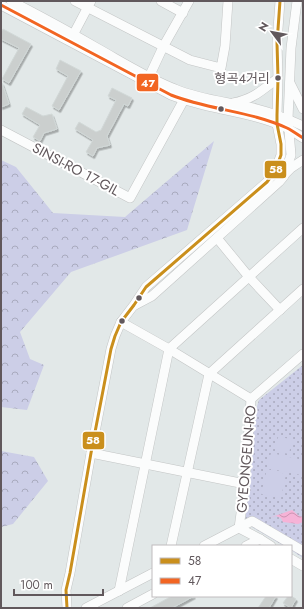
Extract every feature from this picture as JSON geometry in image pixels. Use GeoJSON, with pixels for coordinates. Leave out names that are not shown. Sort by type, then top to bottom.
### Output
{"type":"FeatureCollection","features":[{"type":"Feature","properties":{"kind":"street"},"geometry":{"type":"LineString","coordinates":[[75,1],[89,4],[163,47],[190,60],[221,68],[225,46],[228,1]]}},
{"type":"Feature","properties":{"kind":"street"},"geometry":{"type":"LineString","coordinates":[[161,1],[183,13]]}},
{"type":"Feature","properties":{"kind":"street"},"geometry":{"type":"LineString","coordinates":[[149,77],[163,47],[189,1]]}},
{"type":"Feature","properties":{"kind":"street"},"geometry":{"type":"LineString","coordinates":[[280,1],[277,43],[277,115],[278,124],[291,155],[284,176]]}},
{"type":"Feature","properties":{"kind":"street"},"geometry":{"type":"LineString","coordinates":[[67,608],[66,590],[111,349],[115,336],[121,322],[146,287],[267,182],[276,171],[286,145],[291,48],[297,1]]}},
{"type":"Feature","properties":{"kind":"street"},"geometry":{"type":"LineString","coordinates":[[13,2],[146,83],[171,95],[258,109],[277,115],[303,138]]}},
{"type":"Feature","properties":{"kind":"street"},"geometry":{"type":"LineString","coordinates":[[72,38],[89,4]]}},
{"type":"Feature","properties":{"kind":"street"},"geometry":{"type":"LineString","coordinates":[[1,5],[72,38],[186,97],[278,124],[303,126]]}},
{"type":"Feature","properties":{"kind":"street"},"geometry":{"type":"LineString","coordinates":[[229,104],[254,97],[278,78]]}},
{"type":"Feature","properties":{"kind":"street"},"geometry":{"type":"LineString","coordinates":[[290,82],[303,109]]}},
{"type":"Feature","properties":{"kind":"street","name":"SINSI-RO 17-GIL"},"geometry":{"type":"LineString","coordinates":[[1,130],[130,198],[186,97]]}},
{"type":"Feature","properties":{"kind":"street"},"geometry":{"type":"LineString","coordinates":[[134,305],[152,296],[279,182],[290,168],[303,160]]}},
{"type":"Feature","properties":{"kind":"street"},"geometry":{"type":"LineString","coordinates":[[119,591],[169,349],[303,228]]}},
{"type":"Feature","properties":{"kind":"street"},"geometry":{"type":"LineString","coordinates":[[217,238],[249,277],[280,310]]}},
{"type":"Feature","properties":{"kind":"street"},"geometry":{"type":"LineString","coordinates":[[171,545],[209,374],[303,289]]}},
{"type":"Feature","properties":{"kind":"street"},"geometry":{"type":"LineString","coordinates":[[121,322],[169,349],[251,400]]}},
{"type":"Feature","properties":{"kind":"street","name":"GYEONGEUN-RO"},"geometry":{"type":"LineString","coordinates":[[269,545],[239,528],[245,484],[251,400],[303,354]]}},
{"type":"Feature","properties":{"kind":"street"},"geometry":{"type":"LineString","coordinates":[[91,453],[245,484]]}},
{"type":"Feature","properties":{"kind":"street"},"geometry":{"type":"LineString","coordinates":[[206,545],[252,521],[303,551]]}},
{"type":"Feature","properties":{"kind":"street"},"geometry":{"type":"LineString","coordinates":[[248,545],[260,539]]}},
{"type":"Feature","properties":{"kind":"street"},"geometry":{"type":"LineString","coordinates":[[292,560],[303,566]]}},
{"type":"Feature","properties":{"kind":"street"},"geometry":{"type":"LineString","coordinates":[[86,608],[152,574]]}},
{"type":"Feature","properties":{"kind":"street"},"geometry":{"type":"LineString","coordinates":[[127,608],[152,595]]}},
{"type":"Feature","properties":{"kind":"green space"},"geometry":{"type":"Polygon","coordinates":[[[214,141],[187,230],[71,272],[20,332],[30,359],[44,365],[27,410],[1,407],[1,160],[16,167],[53,213],[125,217],[214,141]]]}},
{"type":"Feature","properties":{"kind":"green space"},"geometry":{"type":"Polygon","coordinates":[[[303,365],[303,558],[292,551],[292,545],[282,545],[245,523],[254,416],[259,400],[303,365]]]}},
{"type":"Feature","properties":{"kind":"green space"},"geometry":{"type":"Polygon","coordinates":[[[278,437],[292,439],[289,454],[275,451],[278,437]]]}},
{"type":"Feature","properties":{"kind":"green space"},"geometry":{"type":"Polygon","coordinates":[[[1,451],[34,457],[48,481],[13,524],[1,527],[1,451]]]}},
{"type":"Feature","properties":{"kind":"green space"},"geometry":{"type":"Polygon","coordinates":[[[271,453],[303,460],[301,475],[267,468],[271,453]]]}},
{"type":"Feature","properties":{"kind":"green space"},"geometry":{"type":"Polygon","coordinates":[[[267,469],[286,474],[281,498],[261,494],[267,469]]]}},
{"type":"Feature","properties":{"kind":"water"},"geometry":{"type":"Polygon","coordinates":[[[292,510],[299,516],[303,517],[303,522],[298,524],[283,522],[281,518],[276,516],[269,518],[292,510]]]}},
{"type":"Feature","properties":{"kind":"building"},"geometry":{"type":"Polygon","coordinates":[[[3,29],[31,44],[9,83],[2,79],[19,48],[1,39],[1,32],[3,29]]]}},
{"type":"Feature","properties":{"kind":"building"},"geometry":{"type":"Polygon","coordinates":[[[60,60],[81,71],[59,110],[52,106],[68,76],[56,69],[60,60]]]}},
{"type":"Feature","properties":{"kind":"building"},"geometry":{"type":"Polygon","coordinates":[[[1,83],[9,104],[1,107],[1,83]]]}},
{"type":"Feature","properties":{"kind":"building"},"geometry":{"type":"Polygon","coordinates":[[[112,88],[132,98],[128,106],[124,104],[107,136],[110,145],[97,148],[93,156],[86,152],[93,140],[75,129],[79,122],[96,132],[101,130],[116,100],[108,96],[112,88]]]}},
{"type":"Feature","properties":{"kind":"building"},"geometry":{"type":"Polygon","coordinates":[[[26,107],[43,116],[52,114],[57,129],[44,133],[40,141],[33,137],[40,125],[22,114],[26,107]]]}},
{"type":"Feature","properties":{"kind":"building"},"geometry":{"type":"Polygon","coordinates":[[[170,597],[192,597],[172,608],[150,608],[170,597]]]}},
{"type":"Feature","properties":{"kind":"building"},"geometry":{"type":"Polygon","coordinates":[[[265,597],[275,597],[269,608],[258,608],[265,597]]]}},
{"type":"Feature","properties":{"kind":"building"},"geometry":{"type":"Polygon","coordinates":[[[287,597],[292,597],[296,599],[291,608],[283,603],[287,597]]]}},
{"type":"Feature","properties":{"kind":"transit line","name":"58"},"geometry":{"type":"LineString","coordinates":[[67,608],[66,590],[91,453],[111,349],[121,322],[146,287],[267,182],[275,171],[281,155],[281,144],[277,124],[277,43],[280,1]]}},
{"type":"Feature","properties":{"kind":"transit line","name":"47"},"geometry":{"type":"LineString","coordinates":[[1,5],[171,95],[200,104],[273,122],[287,128],[303,138]]}},
{"type":"Feature","properties":{"kind":"place","name":"형곡4거리"},"geometry":{"type":"Point","coordinates":[278,78]}}]}
